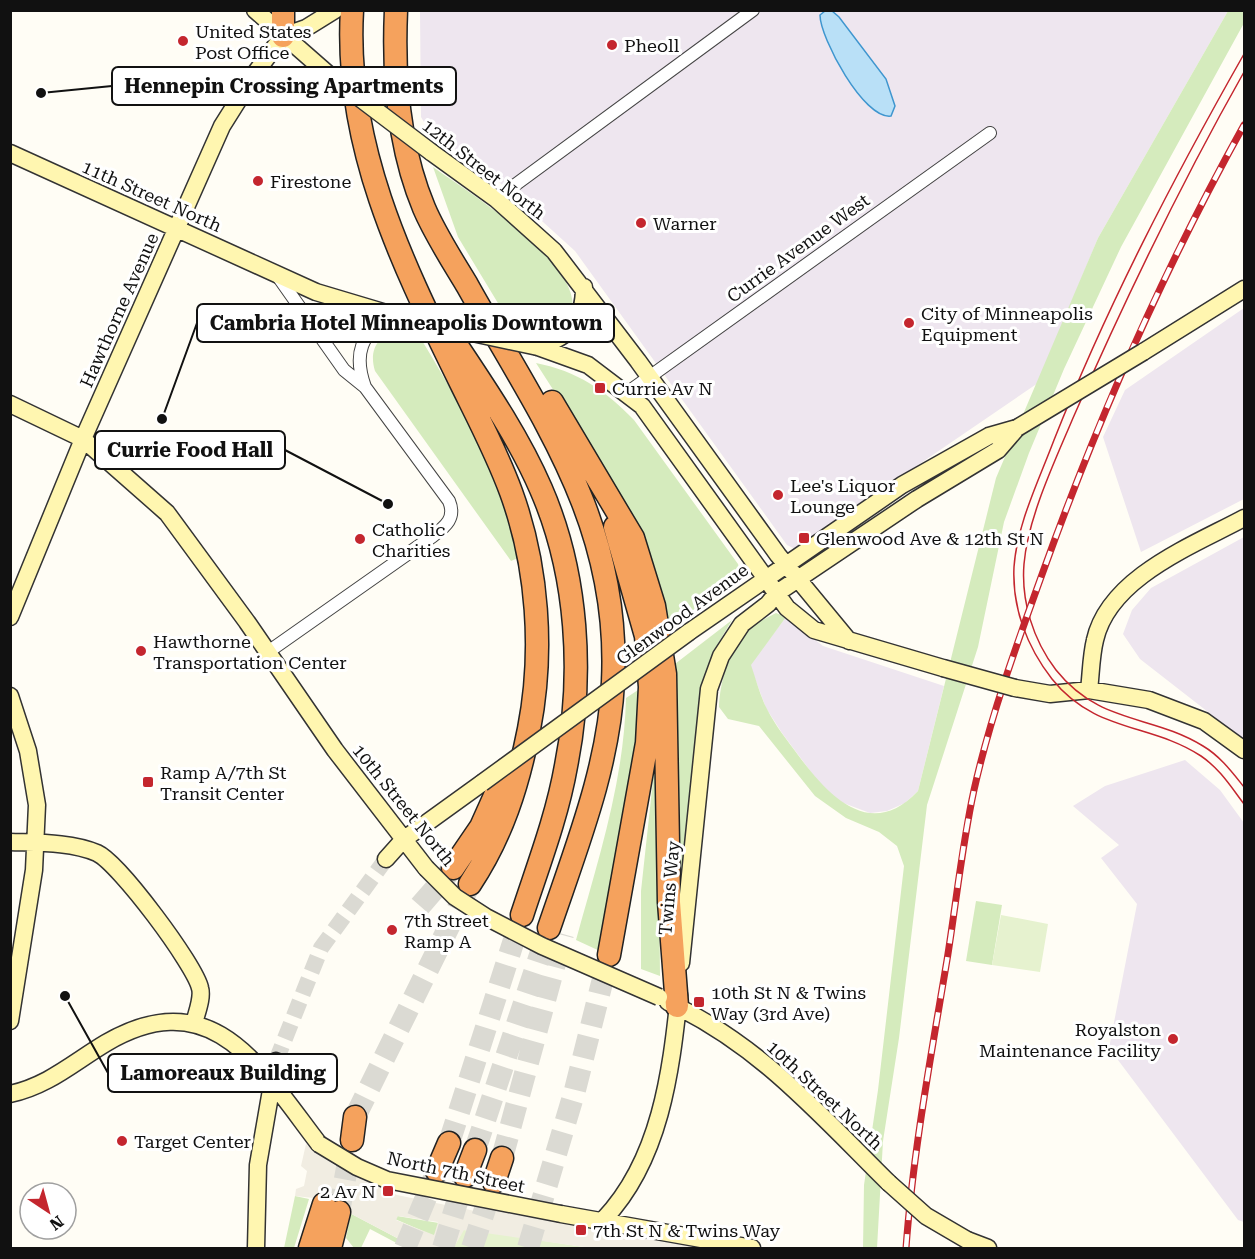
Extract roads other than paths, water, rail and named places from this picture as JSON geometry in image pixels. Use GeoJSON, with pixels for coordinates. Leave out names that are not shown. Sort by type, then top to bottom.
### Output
{"type":"FeatureCollection","features":[{"type":"Feature","properties":{"kind":"highway"},"geometry":{"type":"LineString","coordinates":[[283,10],[283,36]]}},
{"type":"Feature","properties":{"kind":"highway"},"geometry":{"type":"LineString","coordinates":[[352,10],[351,53],[363,134],[375,187],[398,252],[483,425],[512,493],[525,537],[533,580],[536,670],[532,711],[514,792],[502,827],[470,884]]}},
{"type":"Feature","properties":{"kind":"highway"},"geometry":{"type":"LineString","coordinates":[[396,10],[396,84],[405,149],[424,209],[554,434],[581,494],[600,556],[610,620],[613,682],[606,742],[596,816],[556,931]]}},
{"type":"Feature","properties":{"kind":"highway"},"geometry":{"type":"LineString","coordinates":[[398,252],[420,293],[477,376],[522,450],[541,489],[554,525],[570,593],[575,675],[571,739],[562,786],[522,915]]}},
{"type":"Feature","properties":{"kind":"highway"},"geometry":{"type":"LineString","coordinates":[[472,294],[533,371],[585,455],[633,538],[654,606],[662,647],[667,709],[668,1002]]}},
{"type":"Feature","properties":{"kind":"highway"},"geometry":{"type":"LineString","coordinates":[[585,455],[615,528],[646,636],[650,687],[647,743],[609,955]]}},
{"type":"Feature","properties":{"kind":"highway"},"geometry":{"type":"LineString","coordinates":[[453,868],[481,827],[499,791],[525,717],[536,670]]}},
{"type":"Feature","properties":{"kind":"highway"},"geometry":{"type":"LineString","coordinates":[[439,1171],[449,1143]]}},
{"type":"Feature","properties":{"kind":"highway"},"geometry":{"type":"LineString","coordinates":[[465,1176],[475,1150]]}},
{"type":"Feature","properties":{"kind":"highway"},"geometry":{"type":"LineString","coordinates":[[494,1182],[502,1158]]}},
{"type":"Feature","properties":{"kind":"highway"},"geometry":{"type":"LineString","coordinates":[[310,1248],[331,1208],[330,1248]]}},
{"type":"Feature","properties":{"kind":"street","name":"12th Street North"},"geometry":{"type":"LineString","coordinates":[[255,10],[328,74],[496,199],[554,251],[584,287],[797,579],[830,615],[849,641]]}},
{"type":"Feature","properties":{"kind":"street"},"geometry":{"type":"LineString","coordinates":[[496,199],[753,10]]}},
{"type":"Feature","properties":{"kind":"street"},"geometry":{"type":"LineString","coordinates":[[283,36],[306,28],[332,12]]}},
{"type":"Feature","properties":{"kind":"street","name":"Hawthorne Avenue"},"geometry":{"type":"LineString","coordinates":[[10,617],[83,439],[227,117],[283,36]]}},
{"type":"Feature","properties":{"kind":"street","name":"Currie Avenue West"},"geometry":{"type":"LineString","coordinates":[[627,393],[990,133]]}},
{"type":"Feature","properties":{"kind":"street","name":"11th Street North"},"geometry":{"type":"LineString","coordinates":[[10,153],[332,299],[397,316],[538,347]]}},
{"type":"Feature","properties":{"kind":"street","name":"11th Street North"},"geometry":{"type":"LineString","coordinates":[[268,652],[433,536],[452,517],[451,505],[446,496],[365,387],[346,374],[277,275]]}},
{"type":"Feature","properties":{"kind":"street"},"geometry":{"type":"LineString","coordinates":[[538,347],[569,333],[582,306],[584,287]]}},
{"type":"Feature","properties":{"kind":"street","name":"Glenwood Avenue"},"geometry":{"type":"LineString","coordinates":[[386,859],[403,840],[689,632],[902,485],[989,436],[1017,428],[1245,289]]}},
{"type":"Feature","properties":{"kind":"street","name":"11th Street North"},"geometry":{"type":"LineString","coordinates":[[365,387],[358,364],[360,346],[372,329],[397,316]]}},
{"type":"Feature","properties":{"kind":"street"},"geometry":{"type":"LineString","coordinates":[[538,347],[588,365],[627,393],[646,411],[787,608],[813,630],[1015,688],[1050,694],[1089,690],[1129,694],[1204,721],[1245,750]]}},
{"type":"Feature","properties":{"kind":"street","name":"10th Street North"},"geometry":{"type":"LineString","coordinates":[[10,404],[83,439],[171,518],[268,652],[335,750],[403,840],[426,868],[455,897],[486,917],[542,946],[668,1002],[733,1038],[775,1069],[889,1183],[926,1216],[967,1240],[988,1248]]}},
{"type":"Feature","properties":{"kind":"street","name":"Glenwood Avenue"},"geometry":{"type":"LineString","coordinates":[[797,579],[917,499],[998,450],[1017,428]]}},
{"type":"Feature","properties":{"kind":"street"},"geometry":{"type":"LineString","coordinates":[[1089,690],[1095,638],[1105,617],[1128,587],[1156,565],[1245,518]]}},
{"type":"Feature","properties":{"kind":"street","name":"Twins Way"},"geometry":{"type":"LineString","coordinates":[[604,1220],[623,1200],[637,1175],[656,1126],[673,1052],[668,1002],[708,689],[721,656],[742,624],[768,604],[777,593],[797,579]]}},
{"type":"Feature","properties":{"kind":"street"},"geometry":{"type":"LineString","coordinates":[[10,696],[33,776],[37,805],[36,843],[10,1021]]}},
{"type":"Feature","properties":{"kind":"street"},"geometry":{"type":"LineString","coordinates":[[10,842],[79,847],[99,854],[119,872],[154,915],[201,989],[194,1024]]}},
{"type":"Feature","properties":{"kind":"street","name":"North 7th Street"},"geometry":{"type":"LineString","coordinates":[[10,1094],[31,1090],[134,1028],[169,1021],[194,1024],[214,1030],[238,1045],[319,1144],[357,1167],[387,1180],[752,1248]]}},
{"type":"Feature","properties":{"kind":"street"},"geometry":{"type":"LineString","coordinates":[[256,1248],[258,1165],[276,1061]]}},
{"type":"Feature","properties":{"kind":"water"},"geometry":{"type":"Polygon","coordinates":[[[825,11],[832,11],[839,17],[886,79],[895,106],[891,116],[880,114],[869,105],[845,76],[822,26],[820,15],[825,11]]]}},
{"type":"Feature","properties":{"kind":"tunnel"},"geometry":{"type":"LineString","coordinates":[[276,1061],[321,948],[386,859]]}},
{"type":"Feature","properties":{"kind":"tunnel"},"geometry":{"type":"LineString","coordinates":[[420,906],[453,868]]}},
{"type":"Feature","properties":{"kind":"tunnel"},"geometry":{"type":"LineString","coordinates":[[355,1117],[470,884]]}},
{"type":"Feature","properties":{"kind":"tunnel"},"geometry":{"type":"LineString","coordinates":[[449,1143],[522,915]]}},
{"type":"Feature","properties":{"kind":"tunnel"},"geometry":{"type":"LineString","coordinates":[[475,1150],[549,928]]}},
{"type":"Feature","properties":{"kind":"tunnel"},"geometry":{"type":"LineString","coordinates":[[502,1158],[563,934]]}},
{"type":"Feature","properties":{"kind":"tunnel"},"geometry":{"type":"LineString","coordinates":[[528,1248],[575,1090],[609,955]]}},
{"type":"Feature","properties":{"kind":"tunnel"},"geometry":{"type":"LineString","coordinates":[[339,1212],[352,1140]]}},
{"type":"Feature","properties":{"kind":"tunnel"},"geometry":{"type":"LineString","coordinates":[[405,1248],[437,1171]]}},
{"type":"Feature","properties":{"kind":"tunnel"},"geometry":{"type":"LineString","coordinates":[[443,1248],[465,1176]]}},
{"type":"Feature","properties":{"kind":"tunnel"},"geometry":{"type":"LineString","coordinates":[[472,1248],[494,1182]]}},
{"type":"Feature","properties":{"kind":"tram line"},"geometry":{"type":"LineString","coordinates":[[1244,54],[1142,244],[1074,390],[1030,502],[1019,535],[1014,567],[1016,597],[1023,626],[1035,654],[1052,679],[1086,709],[1182,745],[1201,756],[1220,772],[1244,804]]}},
{"type":"Feature","properties":{"kind":"tram line"},"geometry":{"type":"LineString","coordinates":[[1244,72],[1154,243],[1073,418],[1037,508],[1024,564],[1024,592],[1035,633],[1056,670],[1073,688],[1090,701],[1108,710],[1164,728],[1203,746],[1220,759],[1244,787]]}},
{"type":"Feature","properties":{"kind":"railway"},"geometry":{"type":"LineString","coordinates":[[906,1248],[918,1140],[966,832],[974,790],[997,706],[1024,623],[1065,511],[1111,398],[1160,288],[1244,125]]}},
{"type":"Feature","properties":{"kind":"place","name":"United States Post Office"},"geometry":{"type":"Point","coordinates":[183,41]}},
{"type":"Feature","properties":{"kind":"place","name":"Pheoll"},"geometry":{"type":"Point","coordinates":[612,45]}},
{"type":"Feature","properties":{"kind":"place","name":"Hennepin Crossing Apartments"},"geometry":{"type":"Point","coordinates":[41,93]}},
{"type":"Feature","properties":{"kind":"place","name":"Firestone"},"geometry":{"type":"Point","coordinates":[258,181]}},
{"type":"Feature","properties":{"kind":"place","name":"Warner"},"geometry":{"type":"Point","coordinates":[641,223]}},
{"type":"Feature","properties":{"kind":"place","name":"City of Minneapolis Equipment"},"geometry":{"type":"Point","coordinates":[909,323]}},
{"type":"Feature","properties":{"kind":"place","name":"Currie Av N"},"geometry":{"type":"Point","coordinates":[600,388]}},
{"type":"Feature","properties":{"kind":"place","name":"Cambria Hotel Minneapolis Downtown"},"geometry":{"type":"Point","coordinates":[162,419]}},
{"type":"Feature","properties":{"kind":"place","name":"Lee's Liquor Lounge"},"geometry":{"type":"Point","coordinates":[778,495]}},
{"type":"Feature","properties":{"kind":"place","name":"Currie Food Hall"},"geometry":{"type":"Point","coordinates":[388,504]}},
{"type":"Feature","properties":{"kind":"place","name":"Glenwood Ave & 12th St N"},"geometry":{"type":"Point","coordinates":[804,538]}},
{"type":"Feature","properties":{"kind":"place","name":"Catholic Charities"},"geometry":{"type":"Point","coordinates":[360,539]}},
{"type":"Feature","properties":{"kind":"place","name":"Hawthorne Transportation Center"},"geometry":{"type":"Point","coordinates":[141,651]}},
{"type":"Feature","properties":{"kind":"place","name":"Ramp A/7th St Transit Center"},"geometry":{"type":"Point","coordinates":[148,782]}},
{"type":"Feature","properties":{"kind":"place","name":"7th Street Ramp A"},"geometry":{"type":"Point","coordinates":[392,930]}},
{"type":"Feature","properties":{"kind":"place","name":"Lamoreaux Building"},"geometry":{"type":"Point","coordinates":[65,996]}},
{"type":"Feature","properties":{"kind":"place","name":"10th St N & Twins Way (3rd Ave)"},"geometry":{"type":"Point","coordinates":[699,1002]}},
{"type":"Feature","properties":{"kind":"place","name":"Royalston Maintenance Facility"},"geometry":{"type":"Point","coordinates":[1173,1039]}},
{"type":"Feature","properties":{"kind":"place","name":"Target Center"},"geometry":{"type":"Point","coordinates":[122,1141]}},
{"type":"Feature","properties":{"kind":"place","name":"2 Av N"},"geometry":{"type":"Point","coordinates":[388,1191]}},
{"type":"Feature","properties":{"kind":"place","name":"7th St N & Twins Way"},"geometry":{"type":"Point","coordinates":[581,1230]}}]}
